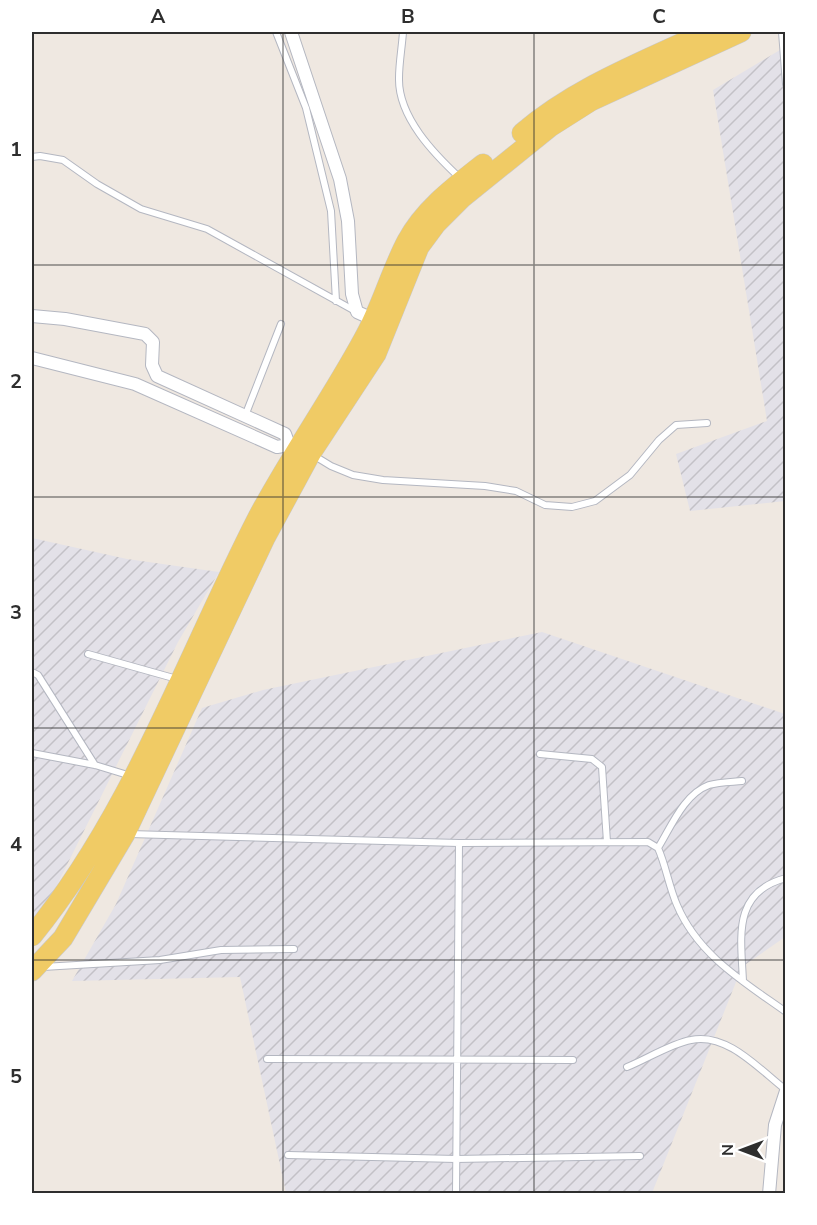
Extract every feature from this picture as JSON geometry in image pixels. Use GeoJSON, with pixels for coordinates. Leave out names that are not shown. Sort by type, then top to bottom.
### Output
{"type":"FeatureCollection","features":[{"type":"Feature","properties":{"kind":"main road"},"geometry":{"type":"LineString","coordinates":[[34,969],[63,938],[125,834],[143,779],[189,682],[266,538],[299,449],[376,354],[372,319],[419,247],[467,185],[547,112],[578,92],[706,32]]}},
{"type":"Feature","properties":{"kind":"main road"},"geometry":{"type":"LineString","coordinates":[[467,185],[591,101],[741,32]]}},
{"type":"Feature","properties":{"kind":"main road"},"geometry":{"type":"LineString","coordinates":[[32,936],[52,911],[107,826],[143,779]]}},
{"type":"Feature","properties":{"kind":"street"},"geometry":{"type":"LineString","coordinates":[[291,32],[340,179],[348,221],[352,294],[372,319]]}},
{"type":"Feature","properties":{"kind":"street"},"geometry":{"type":"LineString","coordinates":[[32,316],[65,319],[145,334],[153,342],[152,365],[157,376],[285,434],[299,449]]}},
{"type":"Feature","properties":{"kind":"street"},"geometry":{"type":"LineString","coordinates":[[32,357],[135,384],[277,447],[299,449]]}},
{"type":"Feature","properties":{"kind":"street"},"geometry":{"type":"LineString","coordinates":[[769,1194],[776,1125],[786,1091]]}},
{"type":"Feature","properties":{"kind":"lane"},"geometry":{"type":"LineString","coordinates":[[276,32],[306,108],[331,211],[336,301]]}},
{"type":"Feature","properties":{"kind":"lane"},"geometry":{"type":"LineString","coordinates":[[403,32],[398,80],[403,109],[447,166],[467,185]]}},
{"type":"Feature","properties":{"kind":"lane"},"geometry":{"type":"LineString","coordinates":[[782,32],[786,84]]}},
{"type":"Feature","properties":{"kind":"lane"},"geometry":{"type":"LineString","coordinates":[[32,158],[40,156],[63,160],[97,184],[141,209],[207,229],[372,319]]}},
{"type":"Feature","properties":{"kind":"lane"},"geometry":{"type":"LineString","coordinates":[[245,416],[281,324]]}},
{"type":"Feature","properties":{"kind":"lane"},"geometry":{"type":"LineString","coordinates":[[299,449],[353,475],[383,480],[496,488],[516,491],[545,505],[572,507],[595,501],[630,475],[659,440],[676,425],[707,423]]}},
{"type":"Feature","properties":{"kind":"lane"},"geometry":{"type":"LineString","coordinates":[[88,654],[189,682]]}},
{"type":"Feature","properties":{"kind":"lane"},"geometry":{"type":"LineString","coordinates":[[32,672],[38,675],[95,765]]}},
{"type":"Feature","properties":{"kind":"lane"},"geometry":{"type":"LineString","coordinates":[[32,753],[95,765],[143,779]]}},
{"type":"Feature","properties":{"kind":"lane"},"geometry":{"type":"LineString","coordinates":[[540,754],[592,759],[602,766],[607,842]]}},
{"type":"Feature","properties":{"kind":"lane"},"geometry":{"type":"LineString","coordinates":[[658,848],[689,799],[701,789],[710,784],[742,781]]}},
{"type":"Feature","properties":{"kind":"lane"},"geometry":{"type":"LineString","coordinates":[[125,834],[459,843],[648,842],[658,848],[677,905],[696,938],[722,966],[786,1012]]}},
{"type":"Feature","properties":{"kind":"lane"},"geometry":{"type":"LineString","coordinates":[[456,1194],[459,843]]}},
{"type":"Feature","properties":{"kind":"lane"},"geometry":{"type":"LineString","coordinates":[[743,981],[742,924],[746,906],[758,891],[772,882],[786,878]]}},
{"type":"Feature","properties":{"kind":"lane"},"geometry":{"type":"LineString","coordinates":[[34,969],[160,960],[221,950],[294,949]]}},
{"type":"Feature","properties":{"kind":"lane"},"geometry":{"type":"LineString","coordinates":[[627,1067],[690,1040],[705,1038],[719,1041],[735,1050],[786,1091]]}},
{"type":"Feature","properties":{"kind":"lane"},"geometry":{"type":"LineString","coordinates":[[267,1059],[573,1060]]}},
{"type":"Feature","properties":{"kind":"lane"},"geometry":{"type":"LineString","coordinates":[[288,1155],[456,1159],[640,1156]]}},
{"type":"Feature","properties":{"kind":"shaded area"},"geometry":{"type":"Polygon","coordinates":[[[785,47],[785,501],[690,511],[676,454],[767,421],[713,90],[785,47]]]}},
{"type":"Feature","properties":{"kind":"shaded area"},"geometry":{"type":"Polygon","coordinates":[[[32,538],[127,559],[219,572],[178,642],[45,909],[32,922],[32,538]]]}},
{"type":"Feature","properties":{"kind":"shaded area"},"geometry":{"type":"Polygon","coordinates":[[[542,632],[785,714],[785,937],[742,967],[652,1193],[286,1193],[240,977],[72,981],[116,904],[202,708],[263,690],[542,632]]]}}]}
